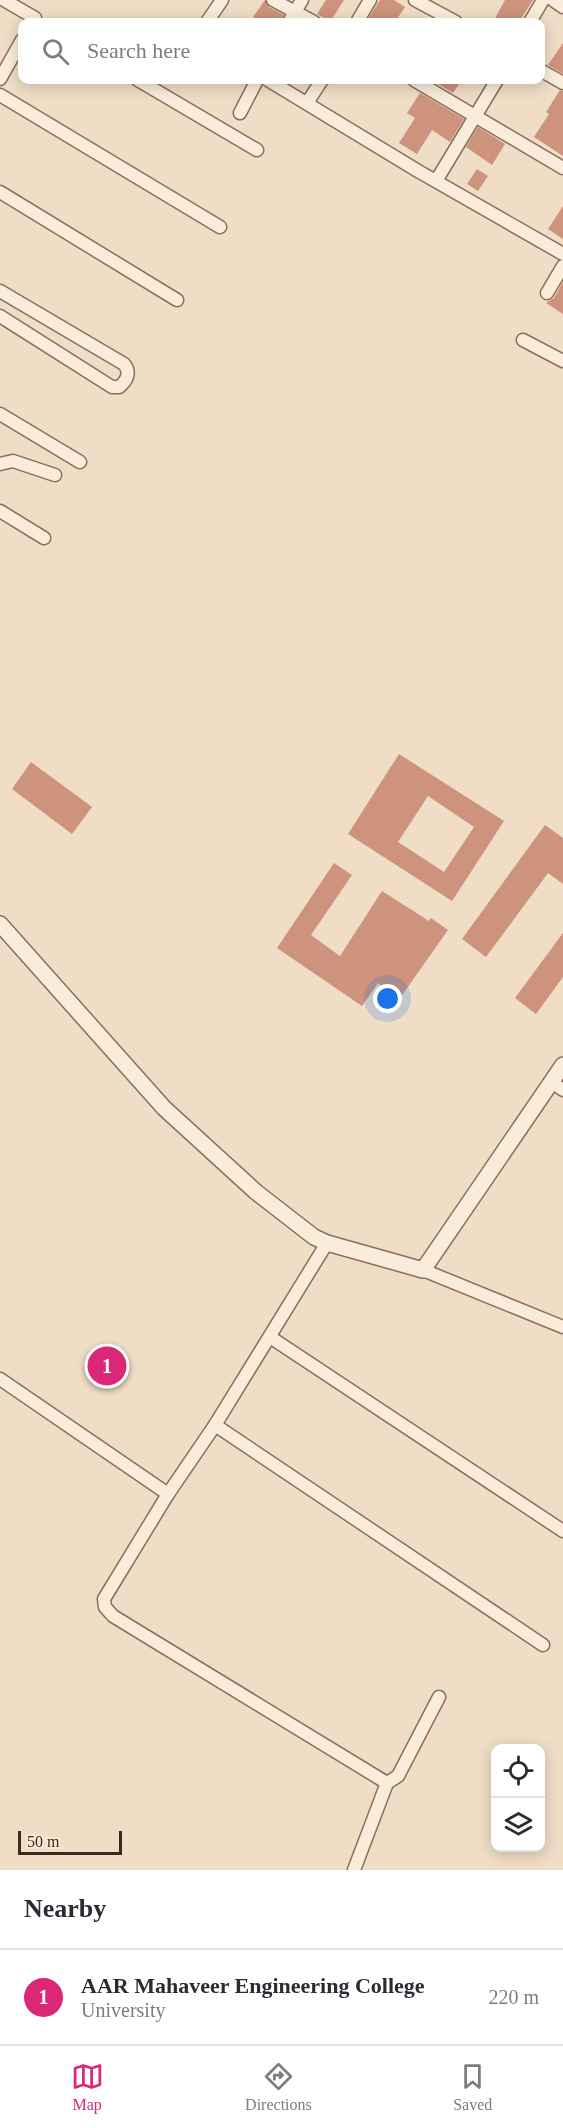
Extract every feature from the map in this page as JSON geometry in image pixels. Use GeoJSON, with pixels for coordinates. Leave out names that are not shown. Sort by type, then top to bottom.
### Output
{"type":"FeatureCollection","features":[{"type":"Feature","properties":{"kind":"street"},"geometry":{"type":"LineString","coordinates":[[4,0],[31,18]]}},
{"type":"Feature","properties":{"kind":"street"},"geometry":{"type":"LineString","coordinates":[[210,18],[222,0]]}},
{"type":"Feature","properties":{"kind":"street"},"geometry":{"type":"LineString","coordinates":[[273,0],[292,17],[302,0]]}},
{"type":"Feature","properties":{"kind":"street"},"geometry":{"type":"LineString","coordinates":[[359,18],[370,0]]}},
{"type":"Feature","properties":{"kind":"street"},"geometry":{"type":"LineString","coordinates":[[416,0],[449,18]]}},
{"type":"Feature","properties":{"kind":"street"},"geometry":{"type":"LineString","coordinates":[[532,18],[543,0]]}},
{"type":"Feature","properties":{"kind":"street"},"geometry":{"type":"LineString","coordinates":[[553,0],[563,7]]}},
{"type":"Feature","properties":{"kind":"street"},"geometry":{"type":"LineString","coordinates":[[0,79],[18,47]]}},
{"type":"Feature","properties":{"kind":"street"},"geometry":{"type":"LineString","coordinates":[[545,73],[563,84]]}},
{"type":"Feature","properties":{"kind":"street"},"geometry":{"type":"LineString","coordinates":[[145,84],[257,150]]}},
{"type":"Feature","properties":{"kind":"street"},"geometry":{"type":"LineString","coordinates":[[240,113],[255,84]]}},
{"type":"Feature","properties":{"kind":"street"},"geometry":{"type":"LineString","coordinates":[[275,84],[436,182],[563,254]]}},
{"type":"Feature","properties":{"kind":"street"},"geometry":{"type":"LineString","coordinates":[[307,103],[319,84]]}},
{"type":"Feature","properties":{"kind":"street"},"geometry":{"type":"LineString","coordinates":[[421,84],[563,168]]}},
{"type":"Feature","properties":{"kind":"street"},"geometry":{"type":"LineString","coordinates":[[436,182],[495,84]]}},
{"type":"Feature","properties":{"kind":"street"},"geometry":{"type":"LineString","coordinates":[[0,95],[220,227]]}},
{"type":"Feature","properties":{"kind":"street"},"geometry":{"type":"LineString","coordinates":[[0,192],[177,300]]}},
{"type":"Feature","properties":{"kind":"street"},"geometry":{"type":"LineString","coordinates":[[547,293],[563,266]]}},
{"type":"Feature","properties":{"kind":"street"},"geometry":{"type":"LineString","coordinates":[[0,291],[124,364],[127,377],[119,387],[112,387],[0,316]]}},
{"type":"Feature","properties":{"kind":"street"},"geometry":{"type":"LineString","coordinates":[[523,340],[563,361]]}},
{"type":"Feature","properties":{"kind":"street"},"geometry":{"type":"LineString","coordinates":[[0,414],[80,462]]}},
{"type":"Feature","properties":{"kind":"street"},"geometry":{"type":"LineString","coordinates":[[0,464],[13,461],[55,475]]}},
{"type":"Feature","properties":{"kind":"street"},"geometry":{"type":"LineString","coordinates":[[0,511],[44,538]]}},
{"type":"Feature","properties":{"kind":"street"},"geometry":{"type":"LineString","coordinates":[[0,924],[164,1108],[256,1192],[314,1237],[327,1243],[423,1270],[563,1327]]}},
{"type":"Feature","properties":{"kind":"street"},"geometry":{"type":"LineString","coordinates":[[423,1270],[557,1086],[563,1065]]}},
{"type":"Feature","properties":{"kind":"street"},"geometry":{"type":"LineString","coordinates":[[327,1243],[104,1599],[105,1607],[113,1616],[387,1783]]}},
{"type":"Feature","properties":{"kind":"street"},"geometry":{"type":"LineString","coordinates":[[270,1337],[563,1531]]}},
{"type":"Feature","properties":{"kind":"street"},"geometry":{"type":"LineString","coordinates":[[0,1379],[168,1494]]}},
{"type":"Feature","properties":{"kind":"street"},"geometry":{"type":"LineString","coordinates":[[215,1425],[543,1645]]}},
{"type":"Feature","properties":{"kind":"street"},"geometry":{"type":"LineString","coordinates":[[354,1870],[387,1783],[398,1776],[439,1697]]}},
{"type":"Feature","properties":{"kind":"building"},"geometry":{"type":"Polygon","coordinates":[[[265,0],[269,7],[284,15],[283,18],[253,17],[265,0]]]}},
{"type":"Feature","properties":{"kind":"building"},"geometry":{"type":"Polygon","coordinates":[[[326,0],[344,0],[333,18],[324,18],[317,14],[326,0]]]}},
{"type":"Feature","properties":{"kind":"building"},"geometry":{"type":"Polygon","coordinates":[[[380,0],[394,0],[405,7],[398,18],[369,18],[380,0]]]}},
{"type":"Feature","properties":{"kind":"building"},"geometry":{"type":"Polygon","coordinates":[[[505,0],[533,0],[522,18],[495,18],[505,0]]]}},
{"type":"Feature","properties":{"kind":"building"},"geometry":{"type":"Polygon","coordinates":[[[563,43],[563,74],[548,65],[563,43]]]}},
{"type":"Feature","properties":{"kind":"building"},"geometry":{"type":"Polygon","coordinates":[[[438,84],[459,84],[453,93],[438,84]]]}},
{"type":"Feature","properties":{"kind":"building"},"geometry":{"type":"Polygon","coordinates":[[[560,90],[563,91],[563,156],[534,137],[549,114],[546,112],[560,90]]]}},
{"type":"Feature","properties":{"kind":"building"},"geometry":{"type":"Polygon","coordinates":[[[420,93],[464,119],[450,142],[432,130],[417,154],[399,143],[415,118],[407,113],[420,93]]]}},
{"type":"Feature","properties":{"kind":"building"},"geometry":{"type":"Polygon","coordinates":[[[478,127],[505,144],[492,165],[466,147],[478,127]]]}},
{"type":"Feature","properties":{"kind":"building"},"geometry":{"type":"Polygon","coordinates":[[[477,169],[488,176],[478,191],[467,184],[477,169]]]}},
{"type":"Feature","properties":{"kind":"building"},"geometry":{"type":"Polygon","coordinates":[[[563,206],[563,239],[548,229],[563,206]]]}},
{"type":"Feature","properties":{"kind":"building"},"geometry":{"type":"Polygon","coordinates":[[[563,282],[563,314],[546,303],[554,298],[563,282]]]}},
{"type":"Feature","properties":{"kind":"building"},"geometry":{"type":"Polygon","coordinates":[[[399,754],[504,821],[452,901],[348,834],[399,754]],[[428,796],[398,842],[444,872],[474,827],[428,796]]]}},
{"type":"Feature","properties":{"kind":"building"},"geometry":{"type":"Polygon","coordinates":[[[31,762],[92,807],[72,834],[12,789],[31,762]]]}},
{"type":"Feature","properties":{"kind":"building"},"geometry":{"type":"Polygon","coordinates":[[[545,825],[563,838],[563,884],[548,873],[486,957],[462,939],[545,825]]]}},
{"type":"Feature","properties":{"kind":"building"},"geometry":{"type":"Polygon","coordinates":[[[334,863],[352,875],[311,935],[340,956],[382,891],[429,921],[431,918],[448,930],[400,998],[378,983],[362,1006],[277,948],[334,863]]]}},
{"type":"Feature","properties":{"kind":"building"},"geometry":{"type":"Polygon","coordinates":[[[563,933],[563,977],[536,1014],[515,998],[563,933]]]}},
{"type":"Feature","properties":{"kind":"place","name":"AAR Mahaveer Engineering College"},"geometry":{"type":"Point","coordinates":[107,1366]}}]}
